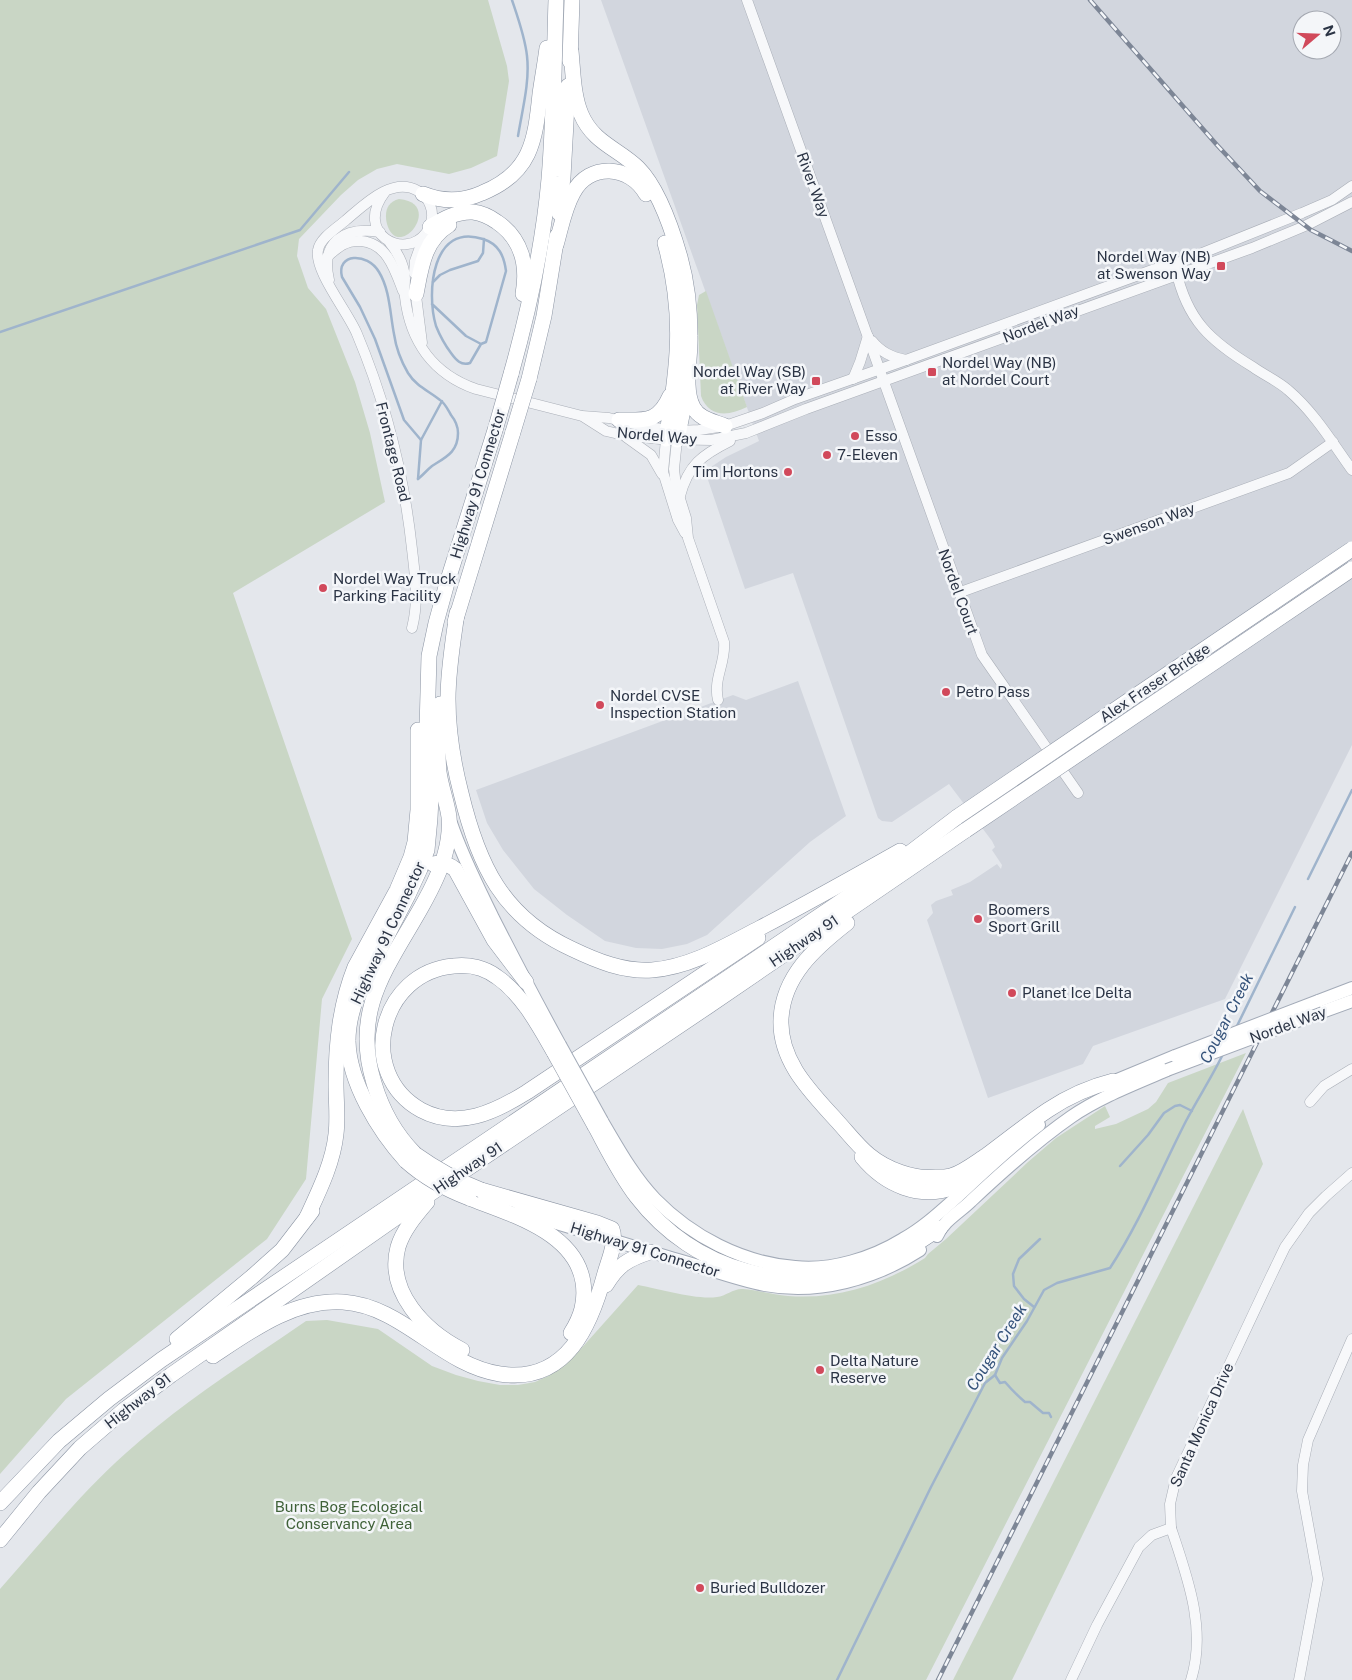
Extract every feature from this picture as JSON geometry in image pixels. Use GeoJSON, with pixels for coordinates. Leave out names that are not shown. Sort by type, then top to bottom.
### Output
{"type":"FeatureCollection","features":[{"type":"Feature","properties":{"kind":"highway"},"geometry":{"type":"LineString","coordinates":[[423,194],[446,200],[464,199],[474,196],[501,184],[525,161],[533,142],[555,0]]}},
{"type":"Feature","properties":{"kind":"highway","name":"Highway 91 Connector"},"geometry":{"type":"LineString","coordinates":[[475,1194],[434,1182],[419,1173],[410,1158],[390,1143],[370,1110],[353,1068],[348,1050],[348,1040],[350,1018],[360,988],[399,914],[420,869],[426,850],[430,818],[427,709],[430,656],[436,623],[447,583],[496,427],[525,325],[536,273],[547,197],[553,109],[555,0]]}},
{"type":"Feature","properties":{"kind":"highway","name":"Highway 91 Connector"},"geometry":{"type":"LineString","coordinates":[[449,817],[439,771],[438,725],[441,678],[445,655],[529,379],[544,316],[556,245],[563,177],[571,51],[572,0]]}},
{"type":"Feature","properties":{"kind":"highway"},"geometry":{"type":"LineString","coordinates":[[571,51],[576,97],[585,122],[600,140],[637,166],[645,176],[662,207],[675,240],[684,276],[689,311],[690,346],[672,435]]}},
{"type":"Feature","properties":{"kind":"highway"},"geometry":{"type":"LineString","coordinates":[[556,245],[567,205],[573,192],[581,183],[594,174],[613,171],[627,174],[638,182],[654,213],[672,268],[678,322],[681,384],[699,414],[725,426]]}},
{"type":"Feature","properties":{"kind":"highway"},"geometry":{"type":"LineString","coordinates":[[427,232],[450,216],[465,213],[483,214],[506,229],[516,242],[525,272],[511,374]]}},
{"type":"Feature","properties":{"kind":"highway"},"geometry":{"type":"LineString","coordinates":[[410,295],[424,257],[432,241],[441,230],[452,222],[465,218],[483,218],[496,221]]}},
{"type":"Feature","properties":{"kind":"highway"},"geometry":{"type":"LineString","coordinates":[[619,420],[643,420],[658,416],[681,384]]}},
{"type":"Feature","properties":{"kind":"highway","name":"Alex Fraser Bridge"},"geometry":{"type":"LineString","coordinates":[[957,817],[1352,549]]}},
{"type":"Feature","properties":{"kind":"highway","name":"Alex Fraser Bridge"},"geometry":{"type":"LineString","coordinates":[[966,830],[1352,569]]}},
{"type":"Feature","properties":{"kind":"highway"},"geometry":{"type":"LineString","coordinates":[[458,613],[449,672],[448,720],[453,759],[469,826],[478,852],[495,884],[511,905],[540,931],[574,950],[615,966],[652,970],[680,964],[720,949],[822,896],[957,817]]}},
{"type":"Feature","properties":{"kind":"highway"},"geometry":{"type":"LineString","coordinates":[[307,1218],[325,1176],[334,1147],[337,1121],[337,1038],[343,1004],[355,967],[406,872],[414,842],[418,810],[419,694],[421,675],[430,656]]}},
{"type":"Feature","properties":{"kind":"highway"},"geometry":{"type":"LineString","coordinates":[[410,1158],[405,1144],[387,1116],[376,1089],[367,1058],[369,1009],[375,990],[386,968],[437,879],[443,863],[449,817]]}},
{"type":"Feature","properties":{"kind":"highway","name":"Highway 91"},"geometry":{"type":"LineString","coordinates":[[0,1503],[59,1441],[108,1399],[161,1360],[878,876],[957,817]]}},
{"type":"Feature","properties":{"kind":"highway","name":"Highway 91"},"geometry":{"type":"LineString","coordinates":[[0,1540],[39,1492],[80,1448],[124,1410],[171,1375],[437,1189],[966,830]]}},
{"type":"Feature","properties":{"kind":"highway"},"geometry":{"type":"LineString","coordinates":[[950,842],[896,888],[828,938],[798,969],[789,987],[781,1019],[786,1051],[805,1086],[869,1156],[888,1167],[918,1177],[933,1178],[950,1176],[974,1164],[1066,1098],[1094,1085],[1113,1081]]}},
{"type":"Feature","properties":{"kind":"highway"},"geometry":{"type":"LineString","coordinates":[[420,869],[429,865],[443,863],[455,869],[494,940],[526,982]]}},
{"type":"Feature","properties":{"kind":"highway"},"geometry":{"type":"LineString","coordinates":[[822,896],[527,1092],[511,1103],[486,1114],[473,1118],[453,1119],[432,1115],[416,1107],[402,1095],[391,1078],[384,1058],[382,1039],[386,1020],[402,992],[411,982],[434,969],[445,966],[468,966],[487,972],[509,987],[557,1048],[598,1123],[620,1172],[637,1197],[656,1219],[675,1236],[709,1258],[747,1272],[796,1279],[821,1278],[848,1274],[880,1263],[902,1253],[940,1228]]}},
{"type":"Feature","properties":{"kind":"highway"},"geometry":{"type":"LineString","coordinates":[[108,1399],[269,1262],[292,1239],[327,1189],[341,1151],[345,1120],[345,1055],[348,1040]]}},
{"type":"Feature","properties":{"kind":"highway"},"geometry":{"type":"LineString","coordinates":[[850,1134],[854,1146],[877,1173],[895,1184],[916,1190],[942,1190],[956,1187],[994,1157],[1007,1151]]}},
{"type":"Feature","properties":{"kind":"highway"},"geometry":{"type":"LineString","coordinates":[[437,1189],[409,1225],[398,1247],[396,1270],[403,1296],[434,1332],[471,1354],[501,1364],[528,1363],[539,1360],[562,1345],[580,1319],[584,1293],[579,1266],[566,1247],[553,1237],[475,1194]]}},
{"type":"Feature","properties":{"kind":"highway"},"geometry":{"type":"LineString","coordinates":[[80,1448],[217,1354],[274,1318],[303,1306],[318,1303],[345,1302],[372,1308],[389,1316],[445,1352],[484,1370],[512,1375],[523,1374],[544,1368],[563,1357],[571,1350],[592,1318],[614,1239],[612,1229],[475,1194]]}},
{"type":"Feature","properties":{"kind":"highway"},"geometry":{"type":"LineString","coordinates":[[599,1297],[617,1268],[628,1260],[650,1252]]}},
{"type":"Feature","properties":{"kind":"main road","name":"Highway 91 Connector"},"geometry":{"type":"LineString","coordinates":[[449,817],[460,849],[557,1048]]}},
{"type":"Feature","properties":{"kind":"main road","name":"Nordel Way"},"geometry":{"type":"LineString","coordinates":[[1175,1056],[1352,988]]}},
{"type":"Feature","properties":{"kind":"main road","name":"Nordel Way"},"geometry":{"type":"LineString","coordinates":[[1167,1070],[1352,1001]]}},
{"type":"Feature","properties":{"kind":"main road","name":"Highway 91 Connector"},"geometry":{"type":"LineString","coordinates":[[598,1123],[654,1198],[685,1226],[708,1241],[739,1254],[780,1265],[796,1268],[822,1266],[857,1259],[881,1251],[904,1239],[937,1215],[1007,1151],[1051,1115],[1113,1081],[1175,1056]]}},
{"type":"Feature","properties":{"kind":"main road","name":"Highway 91 Connector"},"geometry":{"type":"LineString","coordinates":[[614,1239],[714,1273],[766,1285],[803,1288],[856,1280],[904,1260],[922,1248],[936,1237],[940,1228],[1019,1157],[1072,1116],[1121,1090],[1167,1070]]}},
{"type":"Feature","properties":{"kind":"street","name":"River Way"},"geometry":{"type":"LineString","coordinates":[[746,0],[880,370]]}},
{"type":"Feature","properties":{"kind":"street","name":"Nordel Way"},"geometry":{"type":"LineString","coordinates":[[390,243],[404,269],[422,346],[443,373],[464,385],[582,416],[619,420],[672,435],[725,426],[1146,272],[1175,264],[1332,200],[1352,186]]}},
{"type":"Feature","properties":{"kind":"street"},"geometry":{"type":"LineString","coordinates":[[408,187],[423,194],[431,206],[432,220],[427,232],[410,243],[390,243],[375,223],[374,213],[385,192],[394,188],[408,187]]}},
{"type":"Feature","properties":{"kind":"street","name":"Frontage Road"},"geometry":{"type":"LineString","coordinates":[[385,192],[376,196],[325,238],[319,246],[317,257],[321,271],[346,312],[363,349],[384,408],[407,511],[416,589],[416,608],[412,628]]}},
{"type":"Feature","properties":{"kind":"street"},"geometry":{"type":"LineString","coordinates":[[1342,208],[1344,200],[1352,195]]}},
{"type":"Feature","properties":{"kind":"street","name":"Nordel Way"},"geometry":{"type":"LineString","coordinates":[[582,416],[606,431],[623,435],[672,435],[711,440],[746,433],[806,409],[1296,230],[1352,202]]}},
{"type":"Feature","properties":{"kind":"street"},"geometry":{"type":"LineString","coordinates":[[328,257],[334,241],[344,234],[359,230],[380,232]]}},
{"type":"Feature","properties":{"kind":"street","name":"Nordel Way"},"geometry":{"type":"LineString","coordinates":[[410,295],[414,268],[427,232]]}},
{"type":"Feature","properties":{"kind":"street"},"geometry":{"type":"LineString","coordinates":[[328,257],[337,248],[349,241],[364,241],[376,245],[385,253],[410,295]]}},
{"type":"Feature","properties":{"kind":"street","name":"Frontage Road"},"geometry":{"type":"LineString","coordinates":[[328,257],[327,270],[330,286]]}},
{"type":"Feature","properties":{"kind":"street"},"geometry":{"type":"LineString","coordinates":[[1175,264],[1187,306],[1202,328],[1236,357],[1286,388],[1305,405],[1352,470]]}},
{"type":"Feature","properties":{"kind":"street"},"geometry":{"type":"LineString","coordinates":[[868,336],[879,350],[896,358],[906,360]]}},
{"type":"Feature","properties":{"kind":"street"},"geometry":{"type":"LineString","coordinates":[[853,379],[868,336]]}},
{"type":"Feature","properties":{"kind":"street","name":"Nordel Court"},"geometry":{"type":"LineString","coordinates":[[880,370],[982,656],[1078,793]]}},
{"type":"Feature","properties":{"kind":"street"},"geometry":{"type":"LineString","coordinates":[[680,496],[686,477],[696,462],[714,449],[746,433]]}},
{"type":"Feature","properties":{"kind":"street"},"geometry":{"type":"LineString","coordinates":[[623,435],[651,455],[658,466],[678,520],[688,538],[724,642],[724,655],[716,685],[718,700]]}},
{"type":"Feature","properties":{"kind":"street"},"geometry":{"type":"LineString","coordinates":[[665,481],[663,465],[672,435]]}},
{"type":"Feature","properties":{"kind":"street"},"geometry":{"type":"LineString","coordinates":[[672,435],[674,477],[686,518],[688,538]]}},
{"type":"Feature","properties":{"kind":"street","name":"Swenson Way"},"geometry":{"type":"LineString","coordinates":[[958,593],[1289,474],[1332,442]]}},
{"type":"Feature","properties":{"kind":"street"},"geometry":{"type":"LineString","coordinates":[[1310,1102],[1324,1086],[1352,1070]]}},
{"type":"Feature","properties":{"kind":"street","name":"Santa Monica Drive"},"geometry":{"type":"LineString","coordinates":[[1191,1680],[1195,1667],[1197,1636],[1194,1607],[1184,1567],[1171,1528],[1170,1504],[1176,1478],[1285,1247],[1309,1213],[1352,1173]]}},
{"type":"Feature","properties":{"kind":"street"},"geometry":{"type":"LineString","coordinates":[[1299,1680],[1318,1579],[1302,1491],[1303,1465],[1308,1440],[1352,1339]]}},
{"type":"Feature","properties":{"kind":"street"},"geometry":{"type":"LineString","coordinates":[[1071,1680],[1139,1547],[1152,1535],[1171,1528]]}},
{"type":"Feature","properties":{"kind":"shaded area"},"geometry":{"type":"Polygon","coordinates":[[[601,0],[1352,0],[1352,745],[1225,999],[1093,1046],[1083,1064],[988,1098],[927,920],[933,913],[931,905],[936,901],[953,895],[951,890],[970,882],[997,864],[1001,869],[1002,865],[992,850],[995,847],[949,784],[892,822],[882,821],[878,818],[793,573],[745,589],[705,471],[726,457],[759,441],[601,0]]]}},
{"type":"Feature","properties":{"kind":"shaded area"},"geometry":{"type":"Polygon","coordinates":[[[798,681],[846,816],[810,842],[707,935],[687,944],[662,949],[636,948],[605,941],[534,889],[503,850],[487,823],[476,790],[733,695],[746,700],[798,681]]]}},
{"type":"Feature","properties":{"kind":"green space"},"geometry":{"type":"Polygon","coordinates":[[[0,0],[488,0],[507,66],[509,81],[497,156],[471,168],[449,174],[397,164],[377,169],[358,180],[341,195],[299,239],[297,256],[308,288],[326,309],[355,382],[370,433],[385,502],[233,593],[352,939],[322,999],[306,1179],[267,1239],[66,1399],[0,1474],[0,0]]]}},
{"type":"Feature","properties":{"kind":"green space"},"geometry":{"type":"Polygon","coordinates":[[[399,199],[412,203],[418,210],[418,219],[414,228],[408,234],[400,237],[393,234],[387,224],[386,215],[389,205],[399,199]]]}},
{"type":"Feature","properties":{"kind":"green space"},"geometry":{"type":"Polygon","coordinates":[[[706,291],[747,407],[733,412],[714,412],[701,396],[697,305],[699,295],[706,291]]]}},
{"type":"Feature","properties":{"kind":"green space","name":"Burns Bog Ecological Conservancy Area"},"geometry":{"type":"Polygon","coordinates":[[[1246,1053],[926,1680],[0,1680],[0,1589],[77,1502],[126,1453],[191,1400],[306,1321],[327,1320],[378,1329],[432,1366],[478,1381],[500,1385],[518,1385],[535,1382],[548,1376],[578,1352],[638,1285],[678,1294],[708,1298],[743,1289],[806,1297],[842,1293],[877,1283],[925,1258],[1056,1138],[1105,1106],[1110,1117],[1095,1126],[1095,1129],[1116,1124],[1148,1109],[1156,1102],[1168,1083],[1246,1053]]]}},
{"type":"Feature","properties":{"kind":"green space"},"geometry":{"type":"Polygon","coordinates":[[[1243,1109],[1263,1164],[1012,1680],[953,1680],[1243,1109]]]}},
{"type":"Feature","properties":{"kind":"waterway"},"geometry":{"type":"LineString","coordinates":[[512,0],[525,42],[528,66],[518,136]]}},
{"type":"Feature","properties":{"kind":"waterway"},"geometry":{"type":"LineString","coordinates":[[0,332],[300,230],[349,172]]}},
{"type":"Feature","properties":{"kind":"waterway"},"geometry":{"type":"LineString","coordinates":[[432,304],[466,336],[481,344],[486,342],[506,271],[504,260],[497,247],[483,239],[466,237],[453,241],[443,250],[433,279],[432,296],[433,312],[436,326],[453,356],[461,363],[470,363],[481,344]]}},
{"type":"Feature","properties":{"kind":"waterway"},"geometry":{"type":"LineString","coordinates":[[433,282],[440,275],[450,270],[478,261],[483,253],[484,239]]}},
{"type":"Feature","properties":{"kind":"waterway"},"geometry":{"type":"LineString","coordinates":[[418,479],[432,466],[446,457],[456,445],[457,426],[443,403],[411,378],[405,368],[396,344],[388,294],[379,272],[374,265],[360,258],[348,260],[341,269],[342,277],[360,307],[375,339],[404,420],[421,440]]}},
{"type":"Feature","properties":{"kind":"waterway"},"geometry":{"type":"LineString","coordinates":[[418,479],[421,440],[442,401]]}},
{"type":"Feature","properties":{"kind":"waterway","name":"Cougar Creek"},"geometry":{"type":"LineString","coordinates":[[1308,879],[1352,790]]}},
{"type":"Feature","properties":{"kind":"waterway","name":"Cougar Creek"},"geometry":{"type":"LineString","coordinates":[[1236,1028],[1295,907]]}},
{"type":"Feature","properties":{"kind":"waterway","name":"Cougar Creek"},"geometry":{"type":"LineString","coordinates":[[837,1680],[931,1487],[985,1383],[995,1375],[1002,1358],[1027,1321],[1044,1290],[1057,1283],[1110,1268],[1131,1233],[1186,1121],[1223,1054]]}},
{"type":"Feature","properties":{"kind":"waterway"},"geometry":{"type":"LineString","coordinates":[[1120,1166],[1148,1135],[1164,1113],[1180,1105],[1192,1111]]}},
{"type":"Feature","properties":{"kind":"waterway"},"geometry":{"type":"LineString","coordinates":[[1034,1307],[1024,1299],[1014,1286],[1013,1274],[1019,1259],[1040,1239]]}},
{"type":"Feature","properties":{"kind":"waterway"},"geometry":{"type":"LineString","coordinates":[[995,1375],[1000,1383],[1005,1382],[1025,1402],[1030,1402],[1043,1413],[1049,1413],[1051,1417]]}},
{"type":"Feature","properties":{"kind":"railway"},"geometry":{"type":"LineString","coordinates":[[1090,0],[1217,145],[1260,191],[1311,230],[1352,251]]}},
{"type":"Feature","properties":{"kind":"railway"},"geometry":{"type":"LineString","coordinates":[[938,1680],[1352,853]]}},
{"type":"Feature","properties":{"kind":"place","name":"Nordel Way (NB) at Swenson Way"},"geometry":{"type":"Point","coordinates":[1221,266]}},
{"type":"Feature","properties":{"kind":"place","name":"Nordel Way (NB) at Nordel Court"},"geometry":{"type":"Point","coordinates":[932,372]}},
{"type":"Feature","properties":{"kind":"place","name":"Nordel Way (SB) at River Way"},"geometry":{"type":"Point","coordinates":[816,381]}},
{"type":"Feature","properties":{"kind":"place","name":"Esso"},"geometry":{"type":"Point","coordinates":[855,436]}},
{"type":"Feature","properties":{"kind":"place","name":"7-Eleven"},"geometry":{"type":"Point","coordinates":[827,455]}},
{"type":"Feature","properties":{"kind":"place","name":"Tim Hortons"},"geometry":{"type":"Point","coordinates":[788,472]}},
{"type":"Feature","properties":{"kind":"place","name":"Nordel Way Truck Parking Facility"},"geometry":{"type":"Point","coordinates":[323,588]}},
{"type":"Feature","properties":{"kind":"place","name":"Petro Pass"},"geometry":{"type":"Point","coordinates":[946,692]}},
{"type":"Feature","properties":{"kind":"place","name":"Nordel CVSE Inspection Station"},"geometry":{"type":"Point","coordinates":[600,705]}},
{"type":"Feature","properties":{"kind":"place","name":"Boomers Sport Grill"},"geometry":{"type":"Point","coordinates":[978,919]}},
{"type":"Feature","properties":{"kind":"place","name":"Planet Ice Delta"},"geometry":{"type":"Point","coordinates":[1012,993]}},
{"type":"Feature","properties":{"kind":"place","name":"Delta Nature Reserve"},"geometry":{"type":"Point","coordinates":[820,1370]}},
{"type":"Feature","properties":{"kind":"place","name":"Buried Bulldozer"},"geometry":{"type":"Point","coordinates":[700,1588]}}]}
